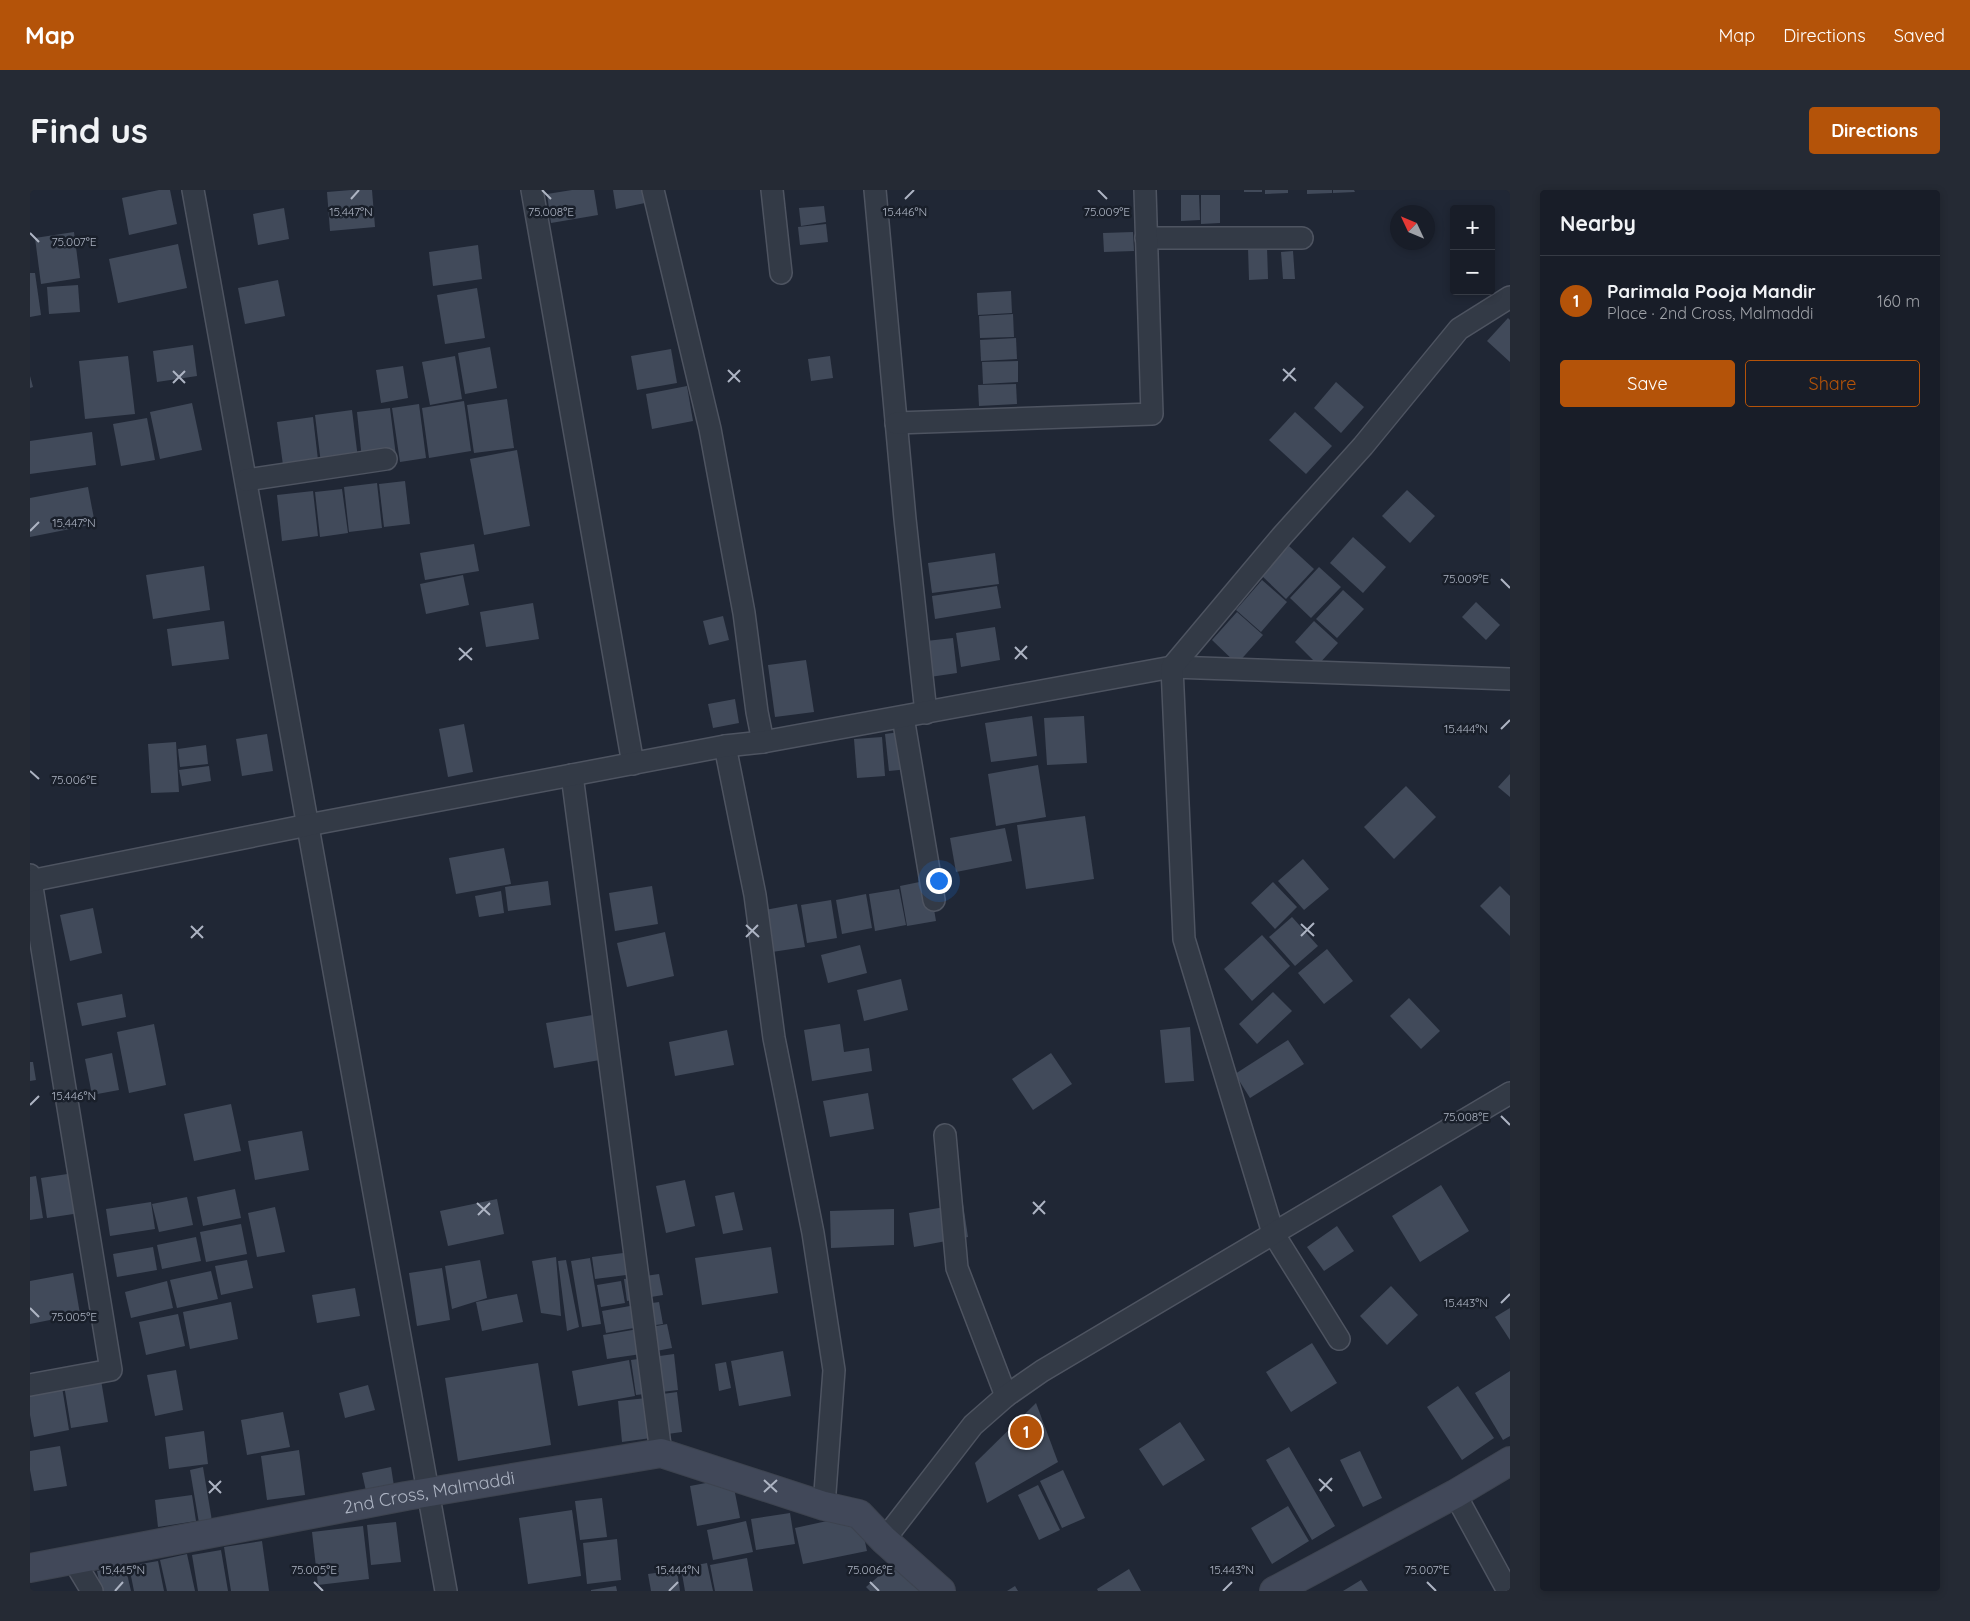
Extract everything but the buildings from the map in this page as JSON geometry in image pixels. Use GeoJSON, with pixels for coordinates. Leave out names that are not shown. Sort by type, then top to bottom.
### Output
{"type":"FeatureCollection","features":[{"type":"Feature","properties":{"kind":"street"},"geometry":{"type":"LineString","coordinates":[[194,190],[446,1591]]}},
{"type":"Feature","properties":{"kind":"street"},"geometry":{"type":"LineString","coordinates":[[532,190],[633,764]]}},
{"type":"Feature","properties":{"kind":"street"},"geometry":{"type":"LineString","coordinates":[[653,190],[710,429],[744,612],[757,712],[763,742]]}},
{"type":"Feature","properties":{"kind":"street"},"geometry":{"type":"LineString","coordinates":[[772,190],[781,273]]}},
{"type":"Feature","properties":{"kind":"street"},"geometry":{"type":"LineString","coordinates":[[875,190],[904,519],[926,713]]}},
{"type":"Feature","properties":{"kind":"street"},"geometry":{"type":"LineString","coordinates":[[896,423],[1152,414],[1145,190]]}},
{"type":"Feature","properties":{"kind":"street"},"geometry":{"type":"LineString","coordinates":[[1146,238],[1302,238]]}},
{"type":"Feature","properties":{"kind":"street"},"geometry":{"type":"LineString","coordinates":[[1339,1339],[1273,1233],[1184,939],[1172,667],[1282,536],[1363,446],[1459,329],[1510,296]]}},
{"type":"Feature","properties":{"kind":"street"},"geometry":{"type":"LineString","coordinates":[[246,480],[386,459]]}},
{"type":"Feature","properties":{"kind":"street"},"geometry":{"type":"LineString","coordinates":[[30,1385],[111,1370],[30,879],[725,746],[763,742],[1172,667],[1510,679]]}},
{"type":"Feature","properties":{"kind":"street"},"geometry":{"type":"LineString","coordinates":[[903,717],[934,900]]}},
{"type":"Feature","properties":{"kind":"street"},"geometry":{"type":"LineString","coordinates":[[725,746],[755,895],[774,1038],[813,1233],[834,1370],[824,1506]]}},
{"type":"Feature","properties":{"kind":"street"},"geometry":{"type":"LineString","coordinates":[[572,775],[661,1453]]}},
{"type":"Feature","properties":{"kind":"street"},"geometry":{"type":"LineString","coordinates":[[884,1540],[973,1425],[1006,1396],[1042,1371],[1510,1093]]}},
{"type":"Feature","properties":{"kind":"street"},"geometry":{"type":"LineString","coordinates":[[945,1136],[957,1268],[1006,1396]]}},
{"type":"Feature","properties":{"kind":"street","name":"2nd Cross, Malmaddi"},"geometry":{"type":"LineString","coordinates":[[30,1568],[429,1492],[661,1453],[824,1506],[859,1514],[884,1540],[941,1591]]}},
{"type":"Feature","properties":{"kind":"street"},"geometry":{"type":"LineString","coordinates":[[1274,1591],[1455,1494],[1510,1461]]}},
{"type":"Feature","properties":{"kind":"street"},"geometry":{"type":"LineString","coordinates":[[1455,1494],[1508,1591]]}},
{"type":"Feature","properties":{"kind":"street"},"geometry":{"type":"LineString","coordinates":[[74,1561],[92,1591]]}},
{"type":"Feature","properties":{"kind":"place","name":"Parimala Pooja Mandir"},"geometry":{"type":"Point","coordinates":[1026,1432]}}]}
